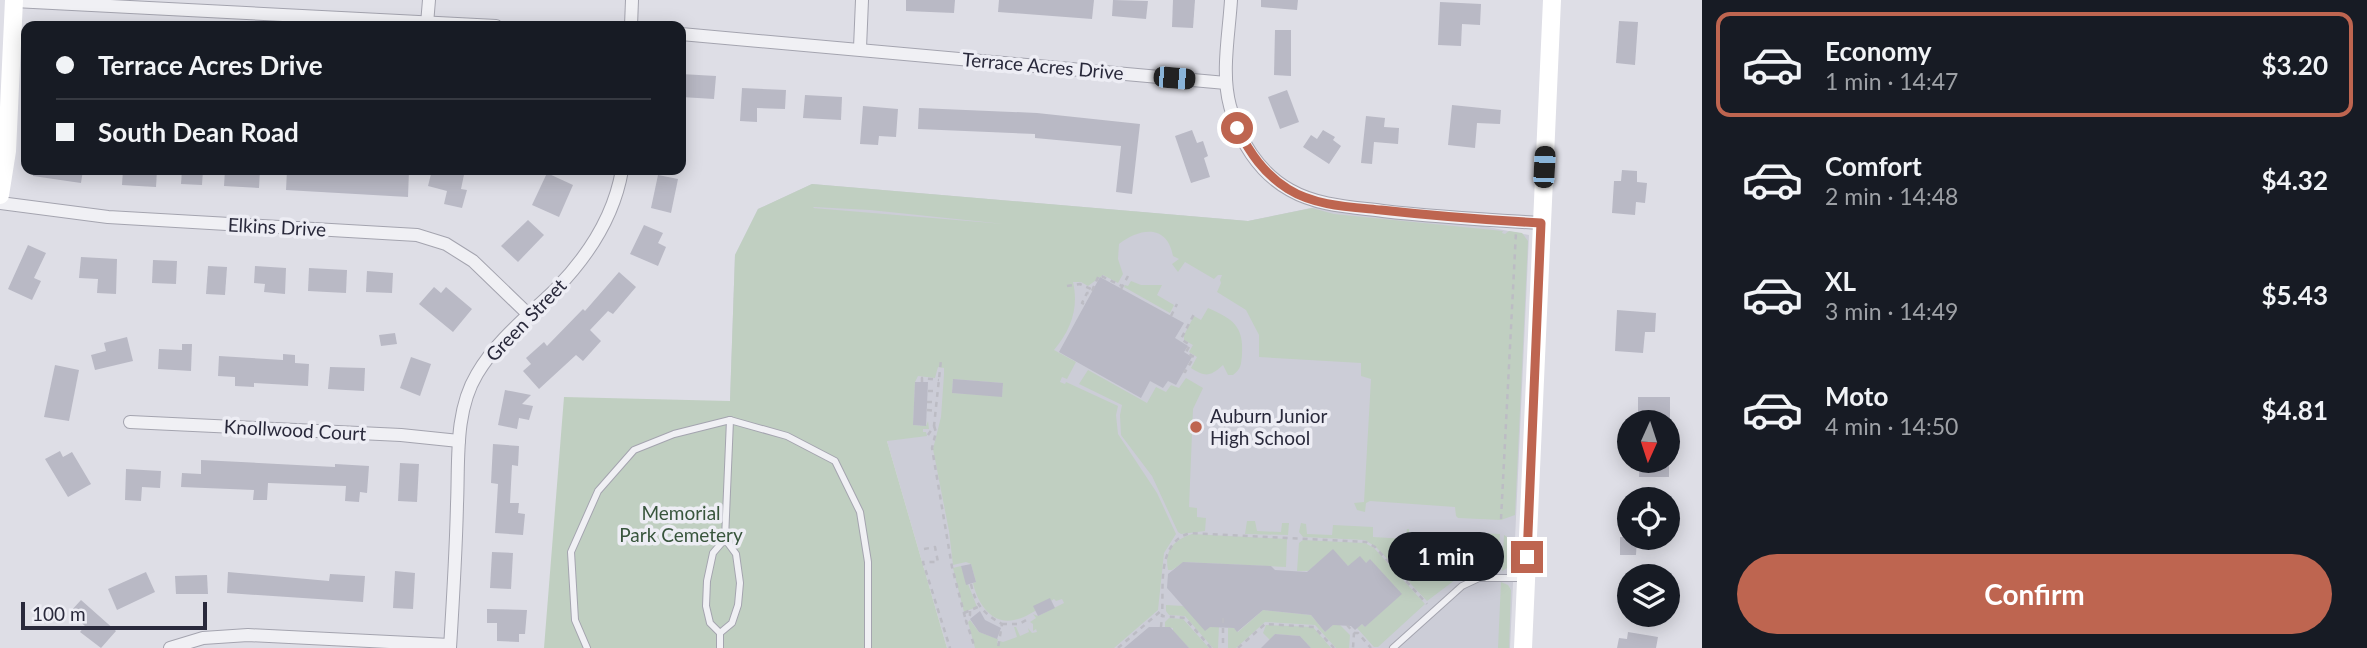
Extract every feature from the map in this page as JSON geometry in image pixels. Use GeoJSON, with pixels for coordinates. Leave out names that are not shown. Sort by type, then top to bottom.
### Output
{"type":"FeatureCollection","features":[{"type":"Feature","properties":{"kind":"street"},"geometry":{"type":"LineString","coordinates":[[428,21],[429,0]]}},
{"type":"Feature","properties":{"kind":"street"},"geometry":{"type":"LineString","coordinates":[[631,21],[632,0]]}},
{"type":"Feature","properties":{"kind":"street"},"geometry":{"type":"LineString","coordinates":[[860,48],[862,0]]}},
{"type":"Feature","properties":{"kind":"street"},"geometry":{"type":"LineString","coordinates":[[1231,0],[1226,83],[1229,105],[1250,153],[1268,174],[1290,190],[1330,204],[1433,216],[1541,223]]}},
{"type":"Feature","properties":{"kind":"street"},"geometry":{"type":"LineString","coordinates":[[1523,648],[1552,0]]}},
{"type":"Feature","properties":{"kind":"street"},"geometry":{"type":"LineString","coordinates":[[0,195],[7,150],[14,1],[374,21]]}},
{"type":"Feature","properties":{"kind":"street","name":"Terrace Acres Drive"},"geometry":{"type":"LineString","coordinates":[[686,34],[1226,83]]}},
{"type":"Feature","properties":{"kind":"street","name":"Green Street"},"geometry":{"type":"LineString","coordinates":[[450,647],[459,441],[465,402],[476,374],[492,350],[584,257],[600,233],[618,193],[621,175]]}},
{"type":"Feature","properties":{"kind":"street","name":"Elkins Drive"},"geometry":{"type":"LineString","coordinates":[[0,203],[108,216],[417,235],[446,244],[473,261],[528,314]]}},
{"type":"Feature","properties":{"kind":"street","name":"Knollwood Court"},"geometry":{"type":"LineString","coordinates":[[130,422],[401,435],[459,441]]}},
{"type":"Feature","properties":{"kind":"street"},"geometry":{"type":"LineString","coordinates":[[170,648],[203,638],[248,635],[450,647]]}},
{"type":"Feature","properties":{"kind":"lane"},"geometry":{"type":"LineString","coordinates":[[720,648],[720,633],[710,623],[706,606],[707,581],[713,554],[725,539],[730,420]]}},
{"type":"Feature","properties":{"kind":"lane"},"geometry":{"type":"LineString","coordinates":[[587,648],[575,620],[571,552],[598,491],[634,450],[674,434],[730,420],[787,436],[835,461],[860,512],[868,562],[868,648]]}},
{"type":"Feature","properties":{"kind":"lane"},"geometry":{"type":"LineString","coordinates":[[720,633],[732,623],[738,604],[740,583],[736,554],[725,539]]}},
{"type":"Feature","properties":{"kind":"lane"},"geometry":{"type":"LineString","coordinates":[[1393,648],[1462,586],[1479,578],[1527,578]]}},
{"type":"Feature","properties":{"kind":"path"},"geometry":{"type":"LineString","coordinates":[[1501,519],[1516,232]]}},
{"type":"Feature","properties":{"kind":"path"},"geometry":{"type":"LineString","coordinates":[[1084,304],[1082,303],[1087,293],[1091,293],[1099,275],[1122,288],[1128,276]]}},
{"type":"Feature","properties":{"kind":"path"},"geometry":{"type":"LineString","coordinates":[[1067,286],[1080,284],[1092,289]]}},
{"type":"Feature","properties":{"kind":"path"},"geometry":{"type":"LineString","coordinates":[[1171,316],[1177,304]]}},
{"type":"Feature","properties":{"kind":"path"},"geometry":{"type":"LineString","coordinates":[[1183,371],[1185,372],[1194,357],[1186,352],[1190,345],[1181,339],[1194,314]]}},
{"type":"Feature","properties":{"kind":"path"},"geometry":{"type":"LineString","coordinates":[[941,360],[934,426],[936,432],[932,448],[952,567],[975,648]]}},
{"type":"Feature","properties":{"kind":"path"},"geometry":{"type":"LineString","coordinates":[[922,382],[922,378],[939,380]]}},
{"type":"Feature","properties":{"kind":"path"},"geometry":{"type":"LineString","coordinates":[[928,391],[938,391]]}},
{"type":"Feature","properties":{"kind":"path"},"geometry":{"type":"LineString","coordinates":[[927,402],[937,402]]}},
{"type":"Feature","properties":{"kind":"path"},"geometry":{"type":"LineString","coordinates":[[927,410],[936,411]]}},
{"type":"Feature","properties":{"kind":"path"},"geometry":{"type":"LineString","coordinates":[[928,435],[934,426]]}},
{"type":"Feature","properties":{"kind":"path"},"geometry":{"type":"LineString","coordinates":[[1161,627],[1167,551],[1175,540],[1190,533],[1366,542],[1381,553],[1427,604]]}},
{"type":"Feature","properties":{"kind":"path"},"geometry":{"type":"LineString","coordinates":[[924,550],[935,547],[938,562],[923,562],[950,648]]}},
{"type":"Feature","properties":{"kind":"path"},"geometry":{"type":"LineString","coordinates":[[971,584],[979,606],[988,616],[1002,624],[1019,624],[1030,618]]}},
{"type":"Feature","properties":{"kind":"path"},"geometry":{"type":"LineString","coordinates":[[964,613],[979,606]]}},
{"type":"Feature","properties":{"kind":"path"},"geometry":{"type":"LineString","coordinates":[[1118,648],[1162,610]]}},
{"type":"Feature","properties":{"kind":"path"},"geometry":{"type":"LineString","coordinates":[[966,621],[970,611]]}},
{"type":"Feature","properties":{"kind":"path"},"geometry":{"type":"LineString","coordinates":[[1162,616],[1185,618],[1211,648]]}},
{"type":"Feature","properties":{"kind":"path"},"geometry":{"type":"LineString","coordinates":[[1223,618],[1223,648]]}},
{"type":"Feature","properties":{"kind":"path"},"geometry":{"type":"LineString","coordinates":[[998,648],[1002,624]]}},
{"type":"Feature","properties":{"kind":"path"},"geometry":{"type":"LineString","coordinates":[[1238,648],[1265,624],[1314,627],[1334,648]]}},
{"type":"Feature","properties":{"kind":"path"},"geometry":{"type":"LineString","coordinates":[[1347,625],[1371,648]]}},
{"type":"Feature","properties":{"kind":"path"},"geometry":{"type":"LineString","coordinates":[[1353,648],[1354,633]]}},
{"type":"Feature","properties":{"kind":"shaded area","name":"Auburn Junior High School"},"geometry":{"type":"Polygon","coordinates":[[[812,184],[1248,221],[1330,204],[1433,216],[1529,235],[1510,648],[947,648],[887,441],[730,401],[735,255],[758,209],[812,184]]]}},
{"type":"Feature","properties":{"kind":"green space","name":"Auburn Junior High School"},"geometry":{"type":"Polygon","coordinates":[[[812,184],[1248,221],[1312,208],[1334,214],[1503,231],[1505,234],[1509,231],[1522,233],[1528,241],[1515,515],[1501,520],[1458,518],[1455,507],[1370,501],[1366,503],[1365,512],[1357,510],[1354,503],[1364,502],[1371,379],[1361,376],[1361,363],[1259,357],[1259,335],[1246,310],[1217,292],[1222,275],[1214,279],[1185,262],[1178,272],[1172,264],[1179,259],[1173,256],[1165,238],[1152,232],[1144,232],[1119,244],[1118,259],[1123,274],[1118,283],[1103,275],[1088,286],[1073,282],[1075,301],[1072,318],[1065,335],[1054,350],[1076,362],[1067,379],[1062,377],[1060,382],[1066,382],[1118,406],[1118,434],[1157,493],[1176,534],[1164,553],[1158,610],[1114,648],[975,648],[968,622],[970,620],[979,632],[998,639],[999,643],[1017,637],[1014,627],[1020,636],[1029,632],[1028,628],[1032,633],[1037,632],[1036,629],[1033,631],[1033,624],[1030,622],[1036,618],[1033,614],[1038,616],[1064,603],[1062,599],[1054,599],[1019,619],[998,619],[986,610],[978,598],[971,564],[966,562],[953,565],[933,449],[941,417],[944,374],[944,368],[938,367],[935,378],[918,376],[915,382],[913,425],[926,426],[928,421],[929,429],[923,429],[927,436],[887,441],[947,648],[544,648],[564,397],[730,401],[735,255],[758,209],[812,184]],[[813,208],[1004,224],[870,210],[813,208]],[[953,379],[952,393],[1002,396],[1003,383],[953,379]]]}},
{"type":"Feature","properties":{"kind":"green space"},"geometry":{"type":"Polygon","coordinates":[[[1131,281],[1141,285],[1162,285],[1157,295],[1174,305],[1170,313],[1124,287],[1131,281]]]}},
{"type":"Feature","properties":{"kind":"green space"},"geometry":{"type":"Polygon","coordinates":[[[1208,308],[1230,320],[1239,330],[1241,362],[1233,375],[1228,375],[1223,365],[1207,374],[1191,368],[1197,357],[1189,352],[1193,345],[1184,340],[1184,335],[1194,316],[1201,320],[1208,308]]]}},
{"type":"Feature","properties":{"kind":"green space"},"geometry":{"type":"Polygon","coordinates":[[[1088,370],[1147,403],[1156,387],[1166,392],[1171,385],[1179,388],[1186,378],[1203,388],[1193,409],[1189,507],[1197,508],[1197,517],[1206,518],[1205,531],[1181,534],[1178,532],[1152,476],[1121,435],[1122,405],[1079,384],[1088,370]]]}},
{"type":"Feature","properties":{"kind":"green space"},"geometry":{"type":"Polygon","coordinates":[[[1247,521],[1255,521],[1257,531],[1281,532],[1282,523],[1289,523],[1288,535],[1245,534],[1247,521]]]}},
{"type":"Feature","properties":{"kind":"green space"},"geometry":{"type":"Polygon","coordinates":[[[1301,523],[1306,524],[1307,534],[1332,535],[1333,525],[1373,527],[1373,537],[1406,539],[1409,529],[1409,539],[1457,542],[1458,532],[1500,534],[1498,566],[1467,571],[1427,601],[1376,547],[1365,540],[1303,537],[1299,532],[1301,523]]]}},
{"type":"Feature","properties":{"kind":"green space"},"geometry":{"type":"Polygon","coordinates":[[[1192,534],[1287,539],[1286,567],[1184,562],[1168,570],[1169,551],[1180,539],[1192,534]]]}},
{"type":"Feature","properties":{"kind":"green space"},"geometry":{"type":"Polygon","coordinates":[[[1504,535],[1512,544],[1513,565],[1502,571],[1504,535]]]}},
{"type":"Feature","properties":{"kind":"green space"},"geometry":{"type":"Polygon","coordinates":[[[1303,540],[1365,543],[1374,548],[1425,604],[1378,647],[1374,647],[1357,628],[1362,624],[1365,627],[1401,594],[1370,560],[1348,566],[1333,550],[1308,571],[1297,571],[1299,543],[1303,540]]]}},
{"type":"Feature","properties":{"kind":"green space"},"geometry":{"type":"Polygon","coordinates":[[[961,566],[977,607],[964,612],[953,568],[961,566]]]}},
{"type":"Feature","properties":{"kind":"green space"},"geometry":{"type":"Polygon","coordinates":[[[1501,582],[1511,590],[1509,648],[1498,648],[1501,582]]]}},
{"type":"Feature","properties":{"kind":"green space"},"geometry":{"type":"Polygon","coordinates":[[[1166,605],[1183,606],[1210,627],[1219,627],[1218,648],[1213,648],[1185,616],[1169,615],[1166,605]]]}},
{"type":"Feature","properties":{"kind":"green space"},"geometry":{"type":"Polygon","coordinates":[[[1263,610],[1311,615],[1325,632],[1333,625],[1340,625],[1350,635],[1349,648],[1336,648],[1315,625],[1265,622],[1236,648],[1228,648],[1228,628],[1234,628],[1238,632],[1263,610]]]}},
{"type":"Feature","properties":{"kind":"green space"},"geometry":{"type":"Polygon","coordinates":[[[1169,618],[1183,619],[1209,648],[1189,648],[1173,628],[1165,627],[1169,618]]]}},
{"type":"Feature","properties":{"kind":"green space"},"geometry":{"type":"Polygon","coordinates":[[[1266,625],[1313,627],[1331,648],[1311,648],[1300,636],[1275,634],[1270,640],[1263,633],[1266,625]]]}},
{"type":"Feature","properties":{"kind":"building"},"geometry":{"type":"Polygon","coordinates":[[[906,0],[955,0],[954,13],[906,11],[906,0]]]}},
{"type":"Feature","properties":{"kind":"building"},"geometry":{"type":"Polygon","coordinates":[[[999,0],[1094,0],[1092,19],[998,12],[999,0]]]}},
{"type":"Feature","properties":{"kind":"building"},"geometry":{"type":"Polygon","coordinates":[[[1113,0],[1148,1],[1146,19],[1112,16],[1113,0]]]}},
{"type":"Feature","properties":{"kind":"building"},"geometry":{"type":"Polygon","coordinates":[[[1173,0],[1195,0],[1193,28],[1172,27],[1173,0]]]}},
{"type":"Feature","properties":{"kind":"building"},"geometry":{"type":"Polygon","coordinates":[[[1261,0],[1298,0],[1297,10],[1261,7],[1261,0]]]}},
{"type":"Feature","properties":{"kind":"building"},"geometry":{"type":"Polygon","coordinates":[[[1440,2],[1481,4],[1480,25],[1462,24],[1461,46],[1438,45],[1440,2]]]}},
{"type":"Feature","properties":{"kind":"building"},"geometry":{"type":"Polygon","coordinates":[[[1619,21],[1638,22],[1635,65],[1616,63],[1619,21]]]}},
{"type":"Feature","properties":{"kind":"building"},"geometry":{"type":"Polygon","coordinates":[[[1275,30],[1291,30],[1291,76],[1274,75],[1275,30]]]}},
{"type":"Feature","properties":{"kind":"building"},"geometry":{"type":"Polygon","coordinates":[[[686,74],[716,76],[714,99],[686,97],[686,74]]]}},
{"type":"Feature","properties":{"kind":"building"},"geometry":{"type":"Polygon","coordinates":[[[742,88],[786,90],[785,109],[757,108],[757,122],[740,121],[742,88]]]}},
{"type":"Feature","properties":{"kind":"building"},"geometry":{"type":"Polygon","coordinates":[[[1287,90],[1299,122],[1280,129],[1268,97],[1287,90]]]}},
{"type":"Feature","properties":{"kind":"building"},"geometry":{"type":"Polygon","coordinates":[[[805,95],[842,97],[841,120],[803,118],[805,95]]]}},
{"type":"Feature","properties":{"kind":"building"},"geometry":{"type":"Polygon","coordinates":[[[1452,105],[1501,110],[1500,124],[1477,123],[1475,148],[1448,145],[1452,105]]]}},
{"type":"Feature","properties":{"kind":"building"},"geometry":{"type":"Polygon","coordinates":[[[863,106],[898,109],[896,137],[879,136],[878,145],[860,144],[863,106]]]}},
{"type":"Feature","properties":{"kind":"building"},"geometry":{"type":"Polygon","coordinates":[[[919,108],[1037,113],[1140,124],[1132,194],[1116,192],[1121,146],[1035,138],[1035,134],[918,129],[919,108]]]}},
{"type":"Feature","properties":{"kind":"building"},"geometry":{"type":"Polygon","coordinates":[[[1366,116],[1385,118],[1384,127],[1399,128],[1398,144],[1374,142],[1372,164],[1361,163],[1366,116]]]}},
{"type":"Feature","properties":{"kind":"building"},"geometry":{"type":"Polygon","coordinates":[[[1192,130],[1197,143],[1203,141],[1208,156],[1204,158],[1210,177],[1191,183],[1175,136],[1192,130]]]}},
{"type":"Feature","properties":{"kind":"building"},"geometry":{"type":"Polygon","coordinates":[[[1323,130],[1335,137],[1333,140],[1341,146],[1329,164],[1303,147],[1311,135],[1317,139],[1323,130]]]}},
{"type":"Feature","properties":{"kind":"building"},"geometry":{"type":"Polygon","coordinates":[[[1622,170],[1637,171],[1637,182],[1647,183],[1645,203],[1636,202],[1635,215],[1612,213],[1614,181],[1621,181],[1622,170]]]}},
{"type":"Feature","properties":{"kind":"building"},"geometry":{"type":"Polygon","coordinates":[[[33,175],[82,175],[81,183],[33,175]]]}},
{"type":"Feature","properties":{"kind":"building"},"geometry":{"type":"Polygon","coordinates":[[[123,175],[157,175],[156,187],[122,185],[123,175]]]}},
{"type":"Feature","properties":{"kind":"building"},"geometry":{"type":"Polygon","coordinates":[[[182,175],[203,175],[202,185],[181,184],[182,175]]]}},
{"type":"Feature","properties":{"kind":"building"},"geometry":{"type":"Polygon","coordinates":[[[225,175],[260,175],[259,188],[224,186],[225,175]]]}},
{"type":"Feature","properties":{"kind":"building"},"geometry":{"type":"Polygon","coordinates":[[[287,175],[409,175],[408,197],[286,190],[287,175]]]}},
{"type":"Feature","properties":{"kind":"building"},"geometry":{"type":"Polygon","coordinates":[[[431,175],[464,175],[461,189],[467,190],[462,208],[444,204],[447,191],[428,186],[431,175]]]}},
{"type":"Feature","properties":{"kind":"building"},"geometry":{"type":"Polygon","coordinates":[[[546,175],[573,185],[559,217],[532,205],[546,175]]]}},
{"type":"Feature","properties":{"kind":"building"},"geometry":{"type":"Polygon","coordinates":[[[658,175],[678,179],[671,213],[651,208],[658,175]]]}},
{"type":"Feature","properties":{"kind":"building"},"geometry":{"type":"Polygon","coordinates":[[[528,220],[544,235],[518,262],[501,246],[528,220]]]}},
{"type":"Feature","properties":{"kind":"building"},"geometry":{"type":"Polygon","coordinates":[[[644,225],[663,233],[658,243],[666,247],[658,266],[630,254],[644,225]]]}},
{"type":"Feature","properties":{"kind":"building"},"geometry":{"type":"Polygon","coordinates":[[[28,245],[46,253],[34,278],[41,281],[32,300],[8,289],[28,245]]]}},
{"type":"Feature","properties":{"kind":"building"},"geometry":{"type":"Polygon","coordinates":[[[81,257],[117,259],[116,294],[97,293],[98,279],[79,278],[81,257]]]}},
{"type":"Feature","properties":{"kind":"building"},"geometry":{"type":"Polygon","coordinates":[[[153,260],[177,261],[176,284],[152,283],[153,260]]]}},
{"type":"Feature","properties":{"kind":"building"},"geometry":{"type":"Polygon","coordinates":[[[208,266],[227,267],[225,295],[206,294],[208,266]]]}},
{"type":"Feature","properties":{"kind":"building"},"geometry":{"type":"Polygon","coordinates":[[[255,266],[286,268],[285,294],[264,292],[265,284],[254,283],[255,266]]]}},
{"type":"Feature","properties":{"kind":"building"},"geometry":{"type":"Polygon","coordinates":[[[309,268],[347,270],[346,293],[308,291],[309,268]]]}},
{"type":"Feature","properties":{"kind":"building"},"geometry":{"type":"Polygon","coordinates":[[[367,271],[393,273],[392,293],[366,292],[367,271]]]}},
{"type":"Feature","properties":{"kind":"building"},"geometry":{"type":"Polygon","coordinates":[[[619,272],[636,287],[613,314],[608,311],[590,330],[601,341],[583,361],[576,355],[539,389],[523,371],[531,364],[526,358],[544,342],[547,346],[583,309],[585,311],[619,272]]]}},
{"type":"Feature","properties":{"kind":"building"},"geometry":{"type":"Polygon","coordinates":[[[1100,277],[1184,323],[1175,338],[1188,346],[1184,352],[1192,357],[1176,385],[1168,381],[1163,388],[1150,381],[1141,398],[1059,352],[1100,277]]]}},
{"type":"Feature","properties":{"kind":"building"},"geometry":{"type":"Polygon","coordinates":[[[434,287],[441,293],[446,287],[472,309],[453,332],[419,304],[434,287]]]}},
{"type":"Feature","properties":{"kind":"building"},"geometry":{"type":"Polygon","coordinates":[[[1617,310],[1656,313],[1655,332],[1645,332],[1643,353],[1615,351],[1617,310]]]}},
{"type":"Feature","properties":{"kind":"building"},"geometry":{"type":"Polygon","coordinates":[[[395,333],[397,344],[381,346],[379,335],[395,333]]]}},
{"type":"Feature","properties":{"kind":"building"},"geometry":{"type":"Polygon","coordinates":[[[127,337],[133,361],[95,370],[91,355],[106,351],[104,343],[127,337]]]}},
{"type":"Feature","properties":{"kind":"building"},"geometry":{"type":"Polygon","coordinates":[[[182,344],[192,344],[191,371],[158,369],[159,349],[182,350],[182,344]]]}},
{"type":"Feature","properties":{"kind":"building"},"geometry":{"type":"Polygon","coordinates":[[[283,354],[295,355],[295,363],[309,364],[308,386],[254,383],[254,387],[235,386],[235,377],[218,376],[219,356],[283,360],[283,354]]]}},
{"type":"Feature","properties":{"kind":"building"},"geometry":{"type":"Polygon","coordinates":[[[411,357],[431,364],[420,396],[400,388],[411,357]]]}},
{"type":"Feature","properties":{"kind":"building"},"geometry":{"type":"Polygon","coordinates":[[[55,365],[79,370],[69,421],[44,417],[55,365]]]}},
{"type":"Feature","properties":{"kind":"building"},"geometry":{"type":"Polygon","coordinates":[[[330,367],[365,368],[364,391],[328,389],[330,367]]]}},
{"type":"Feature","properties":{"kind":"building"},"geometry":{"type":"Polygon","coordinates":[[[953,379],[1003,383],[1002,397],[952,393],[953,379]]]}},
{"type":"Feature","properties":{"kind":"building"},"geometry":{"type":"Polygon","coordinates":[[[915,382],[928,382],[926,426],[913,425],[915,382]]]}},
{"type":"Feature","properties":{"kind":"building"},"geometry":{"type":"Polygon","coordinates":[[[505,390],[531,395],[522,404],[533,406],[529,420],[519,418],[517,429],[498,425],[505,390]]]}},
{"type":"Feature","properties":{"kind":"building"},"geometry":{"type":"Polygon","coordinates":[[[1638,397],[1670,397],[1670,410],[1638,410],[1638,397]]]}},
{"type":"Feature","properties":{"kind":"building"},"geometry":{"type":"Polygon","coordinates":[[[493,444],[519,446],[518,466],[512,465],[510,503],[519,503],[518,513],[525,514],[523,535],[495,533],[498,484],[491,483],[493,444]]]}},
{"type":"Feature","properties":{"kind":"building"},"geometry":{"type":"Polygon","coordinates":[[[60,451],[63,457],[72,452],[91,484],[68,497],[45,459],[60,451]]]}},
{"type":"Feature","properties":{"kind":"building"},"geometry":{"type":"Polygon","coordinates":[[[201,460],[335,467],[335,464],[369,466],[367,493],[360,492],[359,502],[345,501],[346,486],[268,483],[267,500],[253,500],[254,490],[181,487],[182,473],[201,474],[201,460]]]}},
{"type":"Feature","properties":{"kind":"building"},"geometry":{"type":"Polygon","coordinates":[[[400,463],[419,464],[417,502],[398,501],[400,463]]]}},
{"type":"Feature","properties":{"kind":"building"},"geometry":{"type":"Polygon","coordinates":[[[126,469],[161,471],[160,488],[142,487],[141,501],[125,500],[126,469]]]}},
{"type":"Feature","properties":{"kind":"building"},"geometry":{"type":"Polygon","coordinates":[[[1639,473],[1669,473],[1669,477],[1639,477],[1639,473]]]}},
{"type":"Feature","properties":{"kind":"building"},"geometry":{"type":"Polygon","coordinates":[[[1333,549],[1348,566],[1360,556],[1366,563],[1370,559],[1402,594],[1365,627],[1362,624],[1355,630],[1351,626],[1333,625],[1325,632],[1311,615],[1263,610],[1237,632],[1234,628],[1210,627],[1205,631],[1167,588],[1168,574],[1183,562],[1271,566],[1275,570],[1307,572],[1333,549]]]}},
{"type":"Feature","properties":{"kind":"building"},"geometry":{"type":"Polygon","coordinates":[[[1620,550],[1636,550],[1636,555],[1620,555],[1620,550]]]}},
{"type":"Feature","properties":{"kind":"building"},"geometry":{"type":"Polygon","coordinates":[[[492,552],[513,553],[511,589],[490,588],[492,552]]]}},
{"type":"Feature","properties":{"kind":"building"},"geometry":{"type":"Polygon","coordinates":[[[971,564],[976,582],[966,585],[961,566],[971,564]]]}},
{"type":"Feature","properties":{"kind":"building"},"geometry":{"type":"Polygon","coordinates":[[[395,571],[415,573],[413,609],[393,608],[395,571]]]}},
{"type":"Feature","properties":{"kind":"building"},"geometry":{"type":"Polygon","coordinates":[[[146,572],[155,592],[117,610],[108,589],[146,572]]]}},
{"type":"Feature","properties":{"kind":"building"},"geometry":{"type":"Polygon","coordinates":[[[228,572],[329,581],[330,574],[365,576],[363,602],[227,593],[228,572]]]}},
{"type":"Feature","properties":{"kind":"building"},"geometry":{"type":"Polygon","coordinates":[[[207,575],[208,594],[176,594],[175,576],[207,575]]]}},
{"type":"Feature","properties":{"kind":"building"},"geometry":{"type":"Polygon","coordinates":[[[1050,598],[1055,608],[1038,616],[1033,606],[1050,598]]]}},
{"type":"Feature","properties":{"kind":"building"},"geometry":{"type":"Polygon","coordinates":[[[81,600],[116,631],[101,648],[80,632],[85,626],[70,612],[81,600]]]}},
{"type":"Feature","properties":{"kind":"building"},"geometry":{"type":"Polygon","coordinates":[[[487,609],[527,610],[525,634],[519,634],[519,642],[497,641],[497,623],[487,623],[487,609]]]}},
{"type":"Feature","properties":{"kind":"building"},"geometry":{"type":"Polygon","coordinates":[[[980,611],[985,620],[1001,628],[997,639],[979,632],[970,619],[980,611]]]}},
{"type":"Feature","properties":{"kind":"building"},"geometry":{"type":"Polygon","coordinates":[[[1149,627],[1170,627],[1189,648],[1124,648],[1149,627]]]}},
{"type":"Feature","properties":{"kind":"building"},"geometry":{"type":"Polygon","coordinates":[[[1628,632],[1658,637],[1656,648],[1617,648],[1619,638],[1627,639],[1628,632]]]}},
{"type":"Feature","properties":{"kind":"building"},"geometry":{"type":"Polygon","coordinates":[[[1275,634],[1300,636],[1311,648],[1261,648],[1275,634]]]}},
{"type":"Feature","properties":{"kind":"place","name":"Auburn Junior High School"},"geometry":{"type":"Point","coordinates":[1196,427]}},
{"type":"Feature","properties":{"kind":"route"},"geometry":{"type":"LineString","coordinates":[[1237,128],[1250,153],[1268,174],[1290,190],[1330,204],[1433,216],[1541,223],[1527,557]]}},
{"type":"Feature","properties":{"kind":"park label","name":"Memorial Park Cemetery"},"geometry":{"type":"Point","coordinates":[681,524]}}]}
